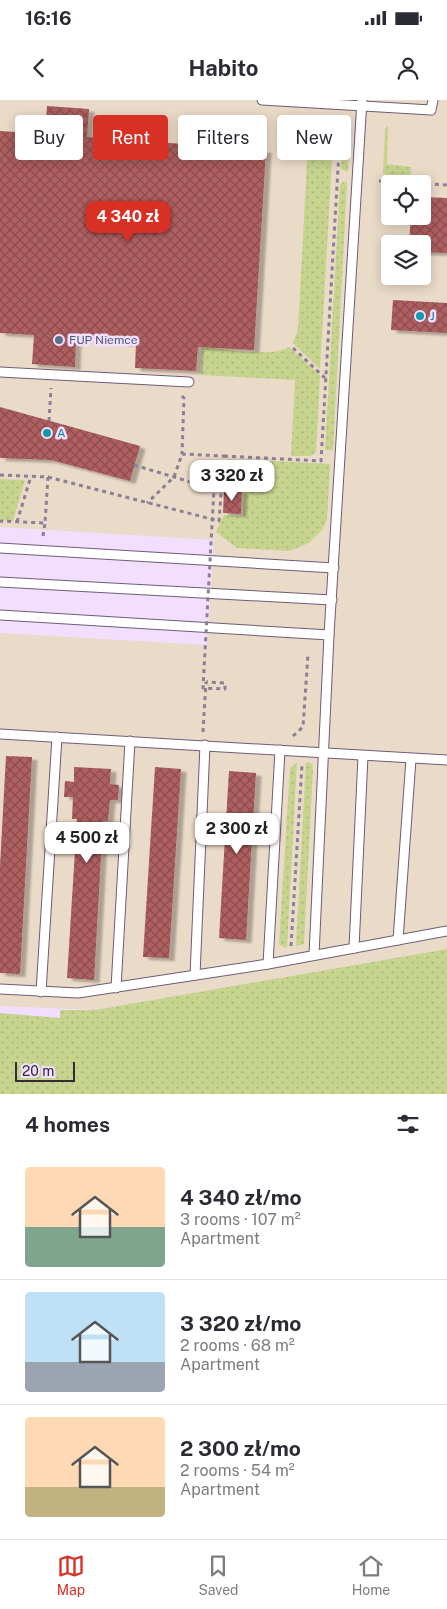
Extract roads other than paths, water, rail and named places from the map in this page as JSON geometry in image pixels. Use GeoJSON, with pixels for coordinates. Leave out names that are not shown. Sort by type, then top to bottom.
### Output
{"type":"FeatureCollection","features":[{"type":"Feature","properties":{"kind":"lane"},"geometry":{"type":"LineString","coordinates":[[262,100],[342,105],[362,103],[432,110],[433,100]]}},
{"type":"Feature","properties":{"kind":"lane"},"geometry":{"type":"LineString","coordinates":[[314,955],[325,754],[329,635],[362,103]]}},
{"type":"Feature","properties":{"kind":"lane"},"geometry":{"type":"LineString","coordinates":[[0,372],[189,382]]}},
{"type":"Feature","properties":{"kind":"lane"},"geometry":{"type":"LineString","coordinates":[[0,548],[334,568]]}},
{"type":"Feature","properties":{"kind":"lane"},"geometry":{"type":"LineString","coordinates":[[0,582],[332,600]]}},
{"type":"Feature","properties":{"kind":"lane"},"geometry":{"type":"LineString","coordinates":[[0,615],[329,635]]}},
{"type":"Feature","properties":{"kind":"lane"},"geometry":{"type":"LineString","coordinates":[[0,734],[447,760]]}},
{"type":"Feature","properties":{"kind":"lane"},"geometry":{"type":"LineString","coordinates":[[42,992],[57,737]]}},
{"type":"Feature","properties":{"kind":"lane"},"geometry":{"type":"LineString","coordinates":[[116,988],[130,741]]}},
{"type":"Feature","properties":{"kind":"lane"},"geometry":{"type":"LineString","coordinates":[[195,975],[205,745]]}},
{"type":"Feature","properties":{"kind":"lane"},"geometry":{"type":"LineString","coordinates":[[268,964],[280,750]]}},
{"type":"Feature","properties":{"kind":"lane"},"geometry":{"type":"LineString","coordinates":[[354,948],[363,756]]}},
{"type":"Feature","properties":{"kind":"lane"},"geometry":{"type":"LineString","coordinates":[[398,940],[411,759]]}},
{"type":"Feature","properties":{"kind":"lane"},"geometry":{"type":"LineString","coordinates":[[0,988],[78,993],[268,964],[447,931]]}},
{"type":"Feature","properties":{"kind":"place","name":"J"},"geometry":{"type":"Point","coordinates":[420,316]}},
{"type":"Feature","properties":{"kind":"place","name":"FUP Niemce"},"geometry":{"type":"Point","coordinates":[59,340]}},
{"type":"Feature","properties":{"kind":"place","name":"A"},"geometry":{"type":"Point","coordinates":[47,433]}}]}
